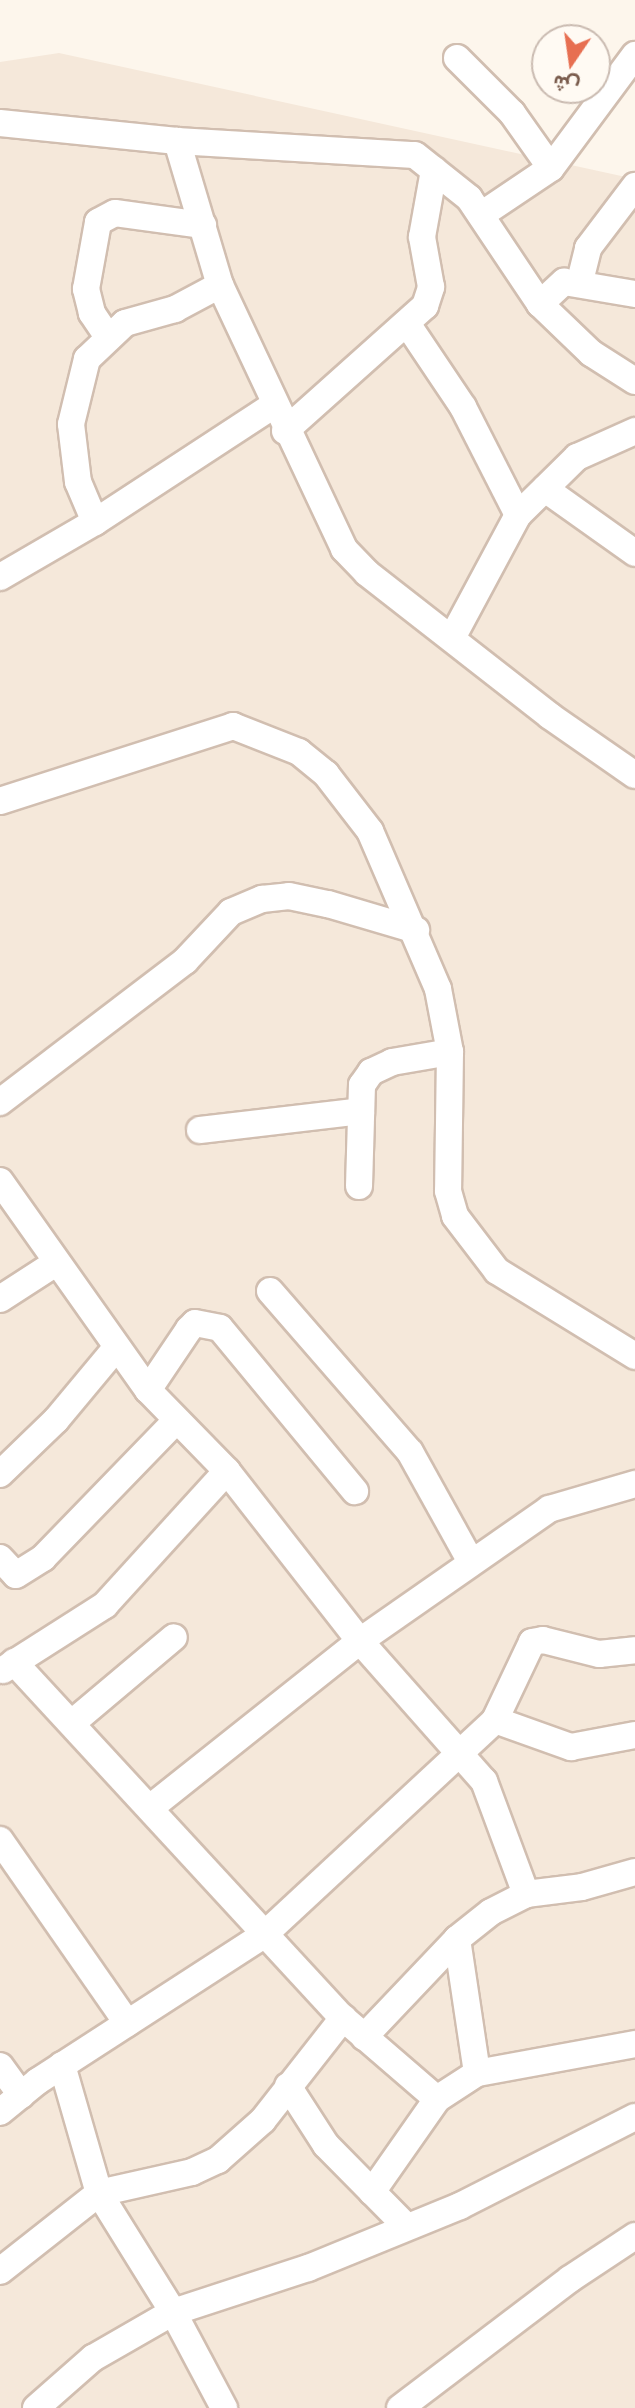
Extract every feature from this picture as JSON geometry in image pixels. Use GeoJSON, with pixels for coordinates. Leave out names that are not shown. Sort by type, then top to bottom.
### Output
{"type":"FeatureCollection","features":[{"type":"Feature","properties":{"kind":"street"},"geometry":{"type":"LineString","coordinates":[[481,215],[551,168],[635,55]]}},
{"type":"Feature","properties":{"kind":"street"},"geometry":{"type":"LineString","coordinates":[[457,58],[506,106],[551,168]]}},
{"type":"Feature","properties":{"kind":"street"},"geometry":{"type":"LineString","coordinates":[[0,123],[177,141],[402,151],[434,170],[481,215],[540,304],[591,353],[635,381]]}},
{"type":"Feature","properties":{"kind":"street"},"geometry":{"type":"LineString","coordinates":[[177,141],[220,285],[327,522],[351,558],[581,740],[635,775]]}},
{"type":"Feature","properties":{"kind":"street"},"geometry":{"type":"LineString","coordinates":[[285,431],[408,325],[425,306],[431,287],[422,237],[434,170]]}},
{"type":"Feature","properties":{"kind":"street"},"geometry":{"type":"LineString","coordinates":[[580,281],[588,248],[635,186]]}},
{"type":"Feature","properties":{"kind":"street"},"geometry":{"type":"LineString","coordinates":[[108,337],[92,313],[86,289],[98,222],[115,213],[203,225]]}},
{"type":"Feature","properties":{"kind":"street"},"geometry":{"type":"LineString","coordinates":[[540,304],[564,282],[580,281],[635,294]]}},
{"type":"Feature","properties":{"kind":"street"},"geometry":{"type":"LineString","coordinates":[[95,522],[78,482],[71,424],[87,359],[125,323],[175,309],[220,285]]}},
{"type":"Feature","properties":{"kind":"street"},"geometry":{"type":"LineString","coordinates":[[408,325],[448,381],[518,515]]}},
{"type":"Feature","properties":{"kind":"street"},"geometry":{"type":"LineString","coordinates":[[0,577],[95,522],[272,406]]}},
{"type":"Feature","properties":{"kind":"street"},"geometry":{"type":"LineString","coordinates":[[452,638],[518,515],[577,457],[635,431]]}},
{"type":"Feature","properties":{"kind":"street"},"geometry":{"type":"LineString","coordinates":[[545,489],[635,553]]}},
{"type":"Feature","properties":{"kind":"street"},"geometry":{"type":"LineString","coordinates":[[0,801],[202,731],[233,726],[266,735],[326,774],[370,831],[416,930],[438,989],[450,1052],[448,1191],[455,1216],[497,1271],[635,1356]]}},
{"type":"Feature","properties":{"kind":"street"},"geometry":{"type":"LineString","coordinates":[[0,1102],[185,961],[231,912],[262,899],[289,896],[416,930]]}},
{"type":"Feature","properties":{"kind":"street"},"geometry":{"type":"LineString","coordinates":[[359,1186],[362,1085],[371,1072],[392,1062],[450,1052]]}},
{"type":"Feature","properties":{"kind":"street"},"geometry":{"type":"LineString","coordinates":[[200,1130],[361,1111]]}},
{"type":"Feature","properties":{"kind":"street"},"geometry":{"type":"LineString","coordinates":[[0,1182],[54,1264],[148,1390],[175,1422],[227,1471],[360,1641],[461,1754],[499,1810],[526,1894]]}},
{"type":"Feature","properties":{"kind":"street"},"geometry":{"type":"LineString","coordinates":[[0,1299],[54,1264]]}},
{"type":"Feature","properties":{"kind":"street"},"geometry":{"type":"LineString","coordinates":[[270,1291],[410,1452],[471,1562]]}},
{"type":"Feature","properties":{"kind":"street"},"geometry":{"type":"LineString","coordinates":[[148,1390],[195,1323],[220,1328],[355,1491]]}},
{"type":"Feature","properties":{"kind":"street"},"geometry":{"type":"LineString","coordinates":[[0,1474],[56,1420],[116,1348]]}},
{"type":"Feature","properties":{"kind":"street"},"geometry":{"type":"LineString","coordinates":[[0,1558],[16,1575],[33,1566],[175,1422]]}},
{"type":"Feature","properties":{"kind":"street"},"geometry":{"type":"LineString","coordinates":[[227,1471],[105,1605],[62,1637],[7,1667],[72,1723],[343,2018],[437,2099]]}},
{"type":"Feature","properties":{"kind":"street"},"geometry":{"type":"LineString","coordinates":[[150,1808],[360,1641],[549,1509],[635,1484]]}},
{"type":"Feature","properties":{"kind":"street"},"geometry":{"type":"LineString","coordinates":[[72,1723],[174,1637]]}},
{"type":"Feature","properties":{"kind":"street"},"geometry":{"type":"LineString","coordinates":[[0,2112],[62,2065],[265,1934],[495,1720],[532,1642],[543,1640],[599,1654],[635,1650]]}},
{"type":"Feature","properties":{"kind":"street"},"geometry":{"type":"LineString","coordinates":[[495,1720],[571,1747],[635,1735]]}},
{"type":"Feature","properties":{"kind":"street"},"geometry":{"type":"LineString","coordinates":[[0,1840],[127,2023]]}},
{"type":"Feature","properties":{"kind":"street"},"geometry":{"type":"LineString","coordinates":[[364,2037],[457,1939],[526,1894],[582,1887],[635,1872]]}},
{"type":"Feature","properties":{"kind":"street"},"geometry":{"type":"LineString","coordinates":[[457,1939],[477,2073]]}},
{"type":"Feature","properties":{"kind":"street"},"geometry":{"type":"LineString","coordinates":[[0,2271],[99,2193],[192,2172],[218,2160],[253,2130],[343,2018]]}},
{"type":"Feature","properties":{"kind":"street"},"geometry":{"type":"LineString","coordinates":[[372,2192],[437,2099],[477,2073],[635,2044]]}},
{"type":"Feature","properties":{"kind":"street"},"geometry":{"type":"LineString","coordinates":[[62,2065],[99,2193],[173,2312],[224,2408]]}},
{"type":"Feature","properties":{"kind":"street"},"geometry":{"type":"LineString","coordinates":[[0,2066],[21,2095]]}},
{"type":"Feature","properties":{"kind":"street"},"geometry":{"type":"LineString","coordinates":[[288,2086],[326,2145],[407,2227]]}},
{"type":"Feature","properties":{"kind":"street"},"geometry":{"type":"LineString","coordinates":[[36,2408],[93,2358],[173,2312],[308,2268],[407,2227],[567,2155],[635,2117]]}},
{"type":"Feature","properties":{"kind":"street"},"geometry":{"type":"LineString","coordinates":[[400,2408],[570,2279],[635,2236]]}},
{"type":"Feature","properties":{"kind":"shaded area"},"geometry":{"type":"Polygon","coordinates":[[[59,53],[635,179],[635,2408],[0,2408],[0,62],[59,53]]]}}]}
